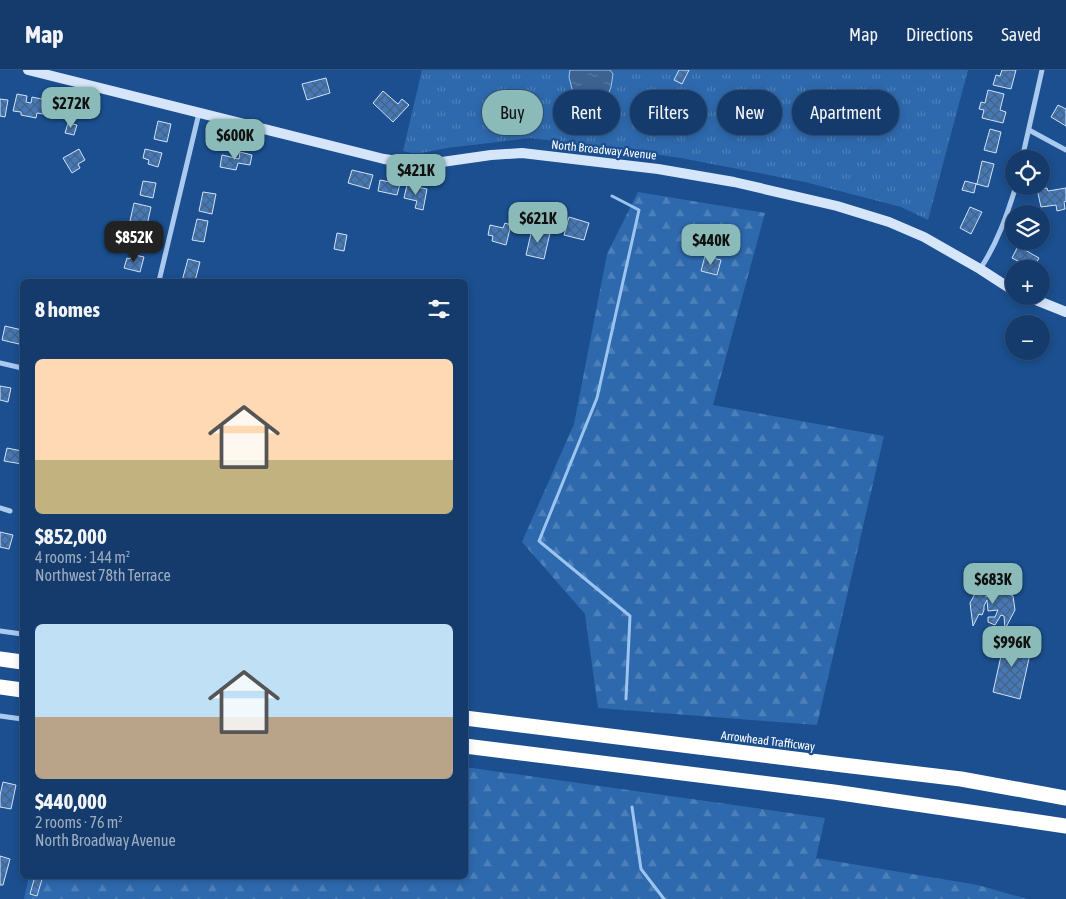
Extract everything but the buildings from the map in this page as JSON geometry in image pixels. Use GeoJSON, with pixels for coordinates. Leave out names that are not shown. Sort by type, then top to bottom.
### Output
{"type":"FeatureCollection","features":[{"type":"Feature","properties":{"kind":"highway"},"geometry":{"type":"LineString","coordinates":[[0,659],[20,662]]}},
{"type":"Feature","properties":{"kind":"highway"},"geometry":{"type":"LineString","coordinates":[[0,687],[20,690]]}},
{"type":"Feature","properties":{"kind":"highway","name":"Arrowhead Trafficway"},"geometry":{"type":"LineString","coordinates":[[468,718],[961,779],[1066,798]]}},
{"type":"Feature","properties":{"kind":"highway"},"geometry":{"type":"LineString","coordinates":[[468,746],[834,792],[1066,826]]}},
{"type":"Feature","properties":{"kind":"street","name":"North Broadway Avenue"},"geometry":{"type":"LineString","coordinates":[[28,70],[384,159],[411,163],[442,162],[491,155],[522,154],[658,168],[734,182],[838,206],[889,222],[924,237],[1005,285]]}},
{"type":"Feature","properties":{"kind":"street"},"geometry":{"type":"LineString","coordinates":[[1024,150],[1042,70]]}},
{"type":"Feature","properties":{"kind":"street"},"geometry":{"type":"LineString","coordinates":[[159,279],[199,113]]}},
{"type":"Feature","properties":{"kind":"street"},"geometry":{"type":"LineString","coordinates":[[1029,130],[1066,150]]}},
{"type":"Feature","properties":{"kind":"street"},"geometry":{"type":"LineString","coordinates":[[980,269],[995,243],[1013,195]]}},
{"type":"Feature","properties":{"kind":"street"},"geometry":{"type":"LineString","coordinates":[[1048,305],[1066,312]]}},
{"type":"Feature","properties":{"kind":"street"},"geometry":{"type":"LineString","coordinates":[[0,363],[20,368]]}},
{"type":"Feature","properties":{"kind":"street"},"geometry":{"type":"LineString","coordinates":[[0,508],[10,510]]}},
{"type":"Feature","properties":{"kind":"street"},"geometry":{"type":"LineString","coordinates":[[0,630],[20,634]]}},
{"type":"Feature","properties":{"kind":"street"},"geometry":{"type":"LineString","coordinates":[[0,716],[20,719]]}},
{"type":"Feature","properties":{"kind":"green space"},"geometry":{"type":"Polygon","coordinates":[[[422,70],[968,70],[928,220],[901,207],[805,182],[681,158],[581,144],[530,138],[421,153],[403,151],[422,70]]]}},
{"type":"Feature","properties":{"kind":"green space"},"geometry":{"type":"Polygon","coordinates":[[[638,192],[765,213],[713,405],[884,436],[817,725],[598,708],[585,614],[522,542],[574,424],[607,254],[638,192]]]}},
{"type":"Feature","properties":{"kind":"green space"},"geometry":{"type":"Polygon","coordinates":[[[468,767],[825,818],[816,858],[978,885],[1027,899],[24,899],[28,879],[468,879],[468,767]]]}},
{"type":"Feature","properties":{"kind":"water"},"geometry":{"type":"Polygon","coordinates":[[[570,70],[610,70],[613,74],[610,90],[572,90],[569,77],[570,70]]]}},
{"type":"Feature","properties":{"kind":"waterway"},"geometry":{"type":"LineString","coordinates":[[612,196],[639,210],[597,398],[539,541],[630,616],[626,699]]}},
{"type":"Feature","properties":{"kind":"waterway"},"geometry":{"type":"LineString","coordinates":[[632,807],[641,869],[664,899]]}}]}
